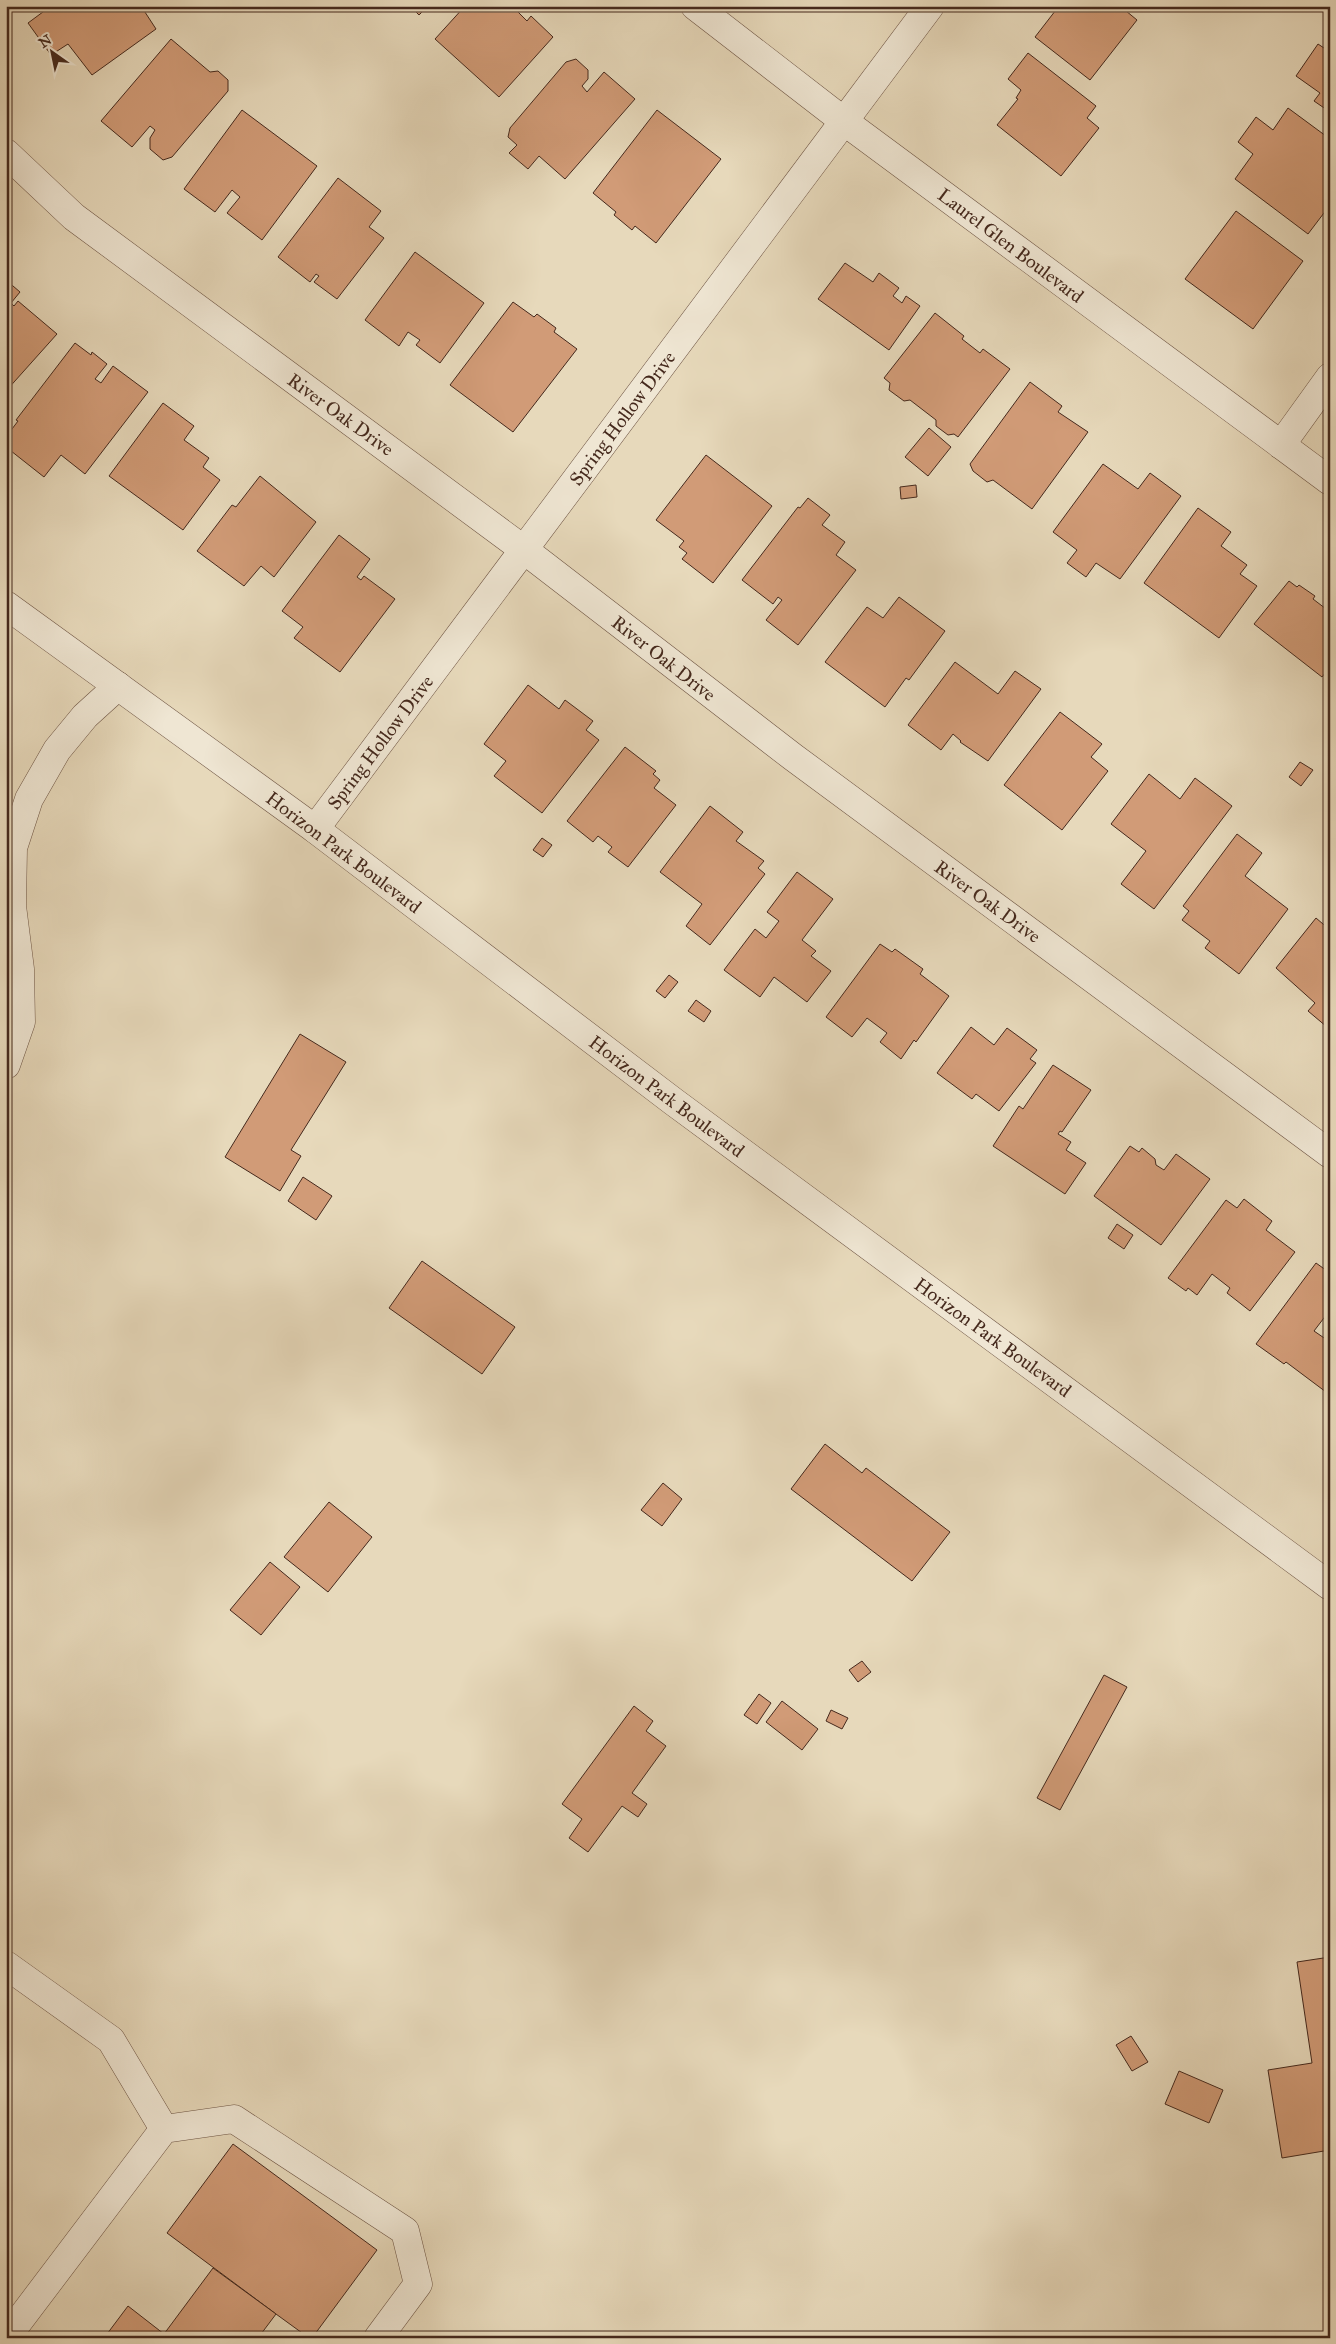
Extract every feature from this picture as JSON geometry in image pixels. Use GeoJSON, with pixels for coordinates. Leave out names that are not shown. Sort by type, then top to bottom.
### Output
{"type":"FeatureCollection","features":[{"type":"Feature","properties":{"kind":"street","name":"Laurel Glen Boulevard"},"geometry":{"type":"LineString","coordinates":[[695,6],[845,122],[1330,481]]}},
{"type":"Feature","properties":{"kind":"street","name":"Spring Hollow Drive"},"geometry":{"type":"LineString","coordinates":[[315,830],[930,6]]}},
{"type":"Feature","properties":{"kind":"street","name":"River Oak Drive"},"geometry":{"type":"LineString","coordinates":[[6,153],[74,217],[523,549],[793,757],[1330,1154]]}},
{"type":"Feature","properties":{"kind":"street"},"geometry":{"type":"LineString","coordinates":[[1281,445],[1330,378]]}},
{"type":"Feature","properties":{"kind":"street","name":"Horizon Park Boulevard"},"geometry":{"type":"LineString","coordinates":[[6,605],[315,830],[674,1102],[1330,1586]]}},
{"type":"Feature","properties":{"kind":"street"},"geometry":{"type":"LineString","coordinates":[[6,1065],[21,1022],[13,985],[12,906],[14,848],[29,799],[56,750],[85,716],[118,686]]}},
{"type":"Feature","properties":{"kind":"street"},"geometry":{"type":"LineString","coordinates":[[6,1965],[111,2040],[164,2129]]}},
{"type":"Feature","properties":{"kind":"street"},"geometry":{"type":"LineString","coordinates":[[6,2338],[164,2129],[234,2119],[405,2231],[418,2284],[378,2338]]}},
{"type":"Feature","properties":{"kind":"building"},"geometry":{"type":"Polygon","coordinates":[[[51,6],[141,6],[156,29],[92,75],[68,44],[51,55],[28,23],[51,6]]]}},
{"type":"Feature","properties":{"kind":"building"},"geometry":{"type":"Polygon","coordinates":[[[410,6],[428,6],[419,15],[410,6]]]}},
{"type":"Feature","properties":{"kind":"building"},"geometry":{"type":"Polygon","coordinates":[[[465,6],[523,6],[518,12],[527,21],[531,16],[553,37],[499,97],[435,39],[465,6]]]}},
{"type":"Feature","properties":{"kind":"building"},"geometry":{"type":"Polygon","coordinates":[[[1059,6],[1120,6],[1137,20],[1090,80],[1035,37],[1059,6]]]}},
{"type":"Feature","properties":{"kind":"building"},"geometry":{"type":"Polygon","coordinates":[[[171,39],[210,72],[218,71],[228,80],[228,91],[172,157],[163,160],[150,149],[150,138],[155,130],[150,126],[132,147],[101,121],[171,39]]]}},
{"type":"Feature","properties":{"kind":"building"},"geometry":{"type":"Polygon","coordinates":[[[1318,44],[1330,52],[1330,112],[1314,101],[1320,93],[1296,76],[1318,44]]]}},
{"type":"Feature","properties":{"kind":"building"},"geometry":{"type":"Polygon","coordinates":[[[1028,53],[1096,106],[1087,118],[1099,128],[1061,176],[997,125],[1018,99],[1016,98],[1021,90],[1008,79],[1028,53]]]}},
{"type":"Feature","properties":{"kind":"building"},"geometry":{"type":"Polygon","coordinates":[[[576,59],[588,70],[588,79],[582,86],[587,92],[604,72],[635,99],[565,179],[539,156],[528,169],[509,153],[517,145],[508,137],[510,128],[566,62],[576,59]]]}},
{"type":"Feature","properties":{"kind":"building"},"geometry":{"type":"Polygon","coordinates":[[[1288,108],[1330,139],[1330,205],[1308,234],[1235,179],[1253,154],[1238,142],[1256,117],[1273,130],[1288,108]]]}},
{"type":"Feature","properties":{"kind":"building"},"geometry":{"type":"Polygon","coordinates":[[[242,110],[317,166],[262,240],[227,213],[240,197],[232,190],[215,212],[184,189],[242,110]]]}},
{"type":"Feature","properties":{"kind":"building"},"geometry":{"type":"Polygon","coordinates":[[[657,110],[721,159],[656,243],[635,226],[632,230],[614,215],[616,212],[593,193],[657,110]]]}},
{"type":"Feature","properties":{"kind":"building"},"geometry":{"type":"Polygon","coordinates":[[[338,178],[381,211],[369,227],[384,238],[337,299],[314,282],[319,276],[316,274],[310,282],[278,257],[338,178]]]}},
{"type":"Feature","properties":{"kind":"building"},"geometry":{"type":"Polygon","coordinates":[[[1236,211],[1303,261],[1253,329],[1185,279],[1236,211]]]}},
{"type":"Feature","properties":{"kind":"building"},"geometry":{"type":"Polygon","coordinates":[[[415,252],[484,303],[440,363],[416,345],[420,340],[408,332],[399,346],[365,320],[415,252]]]}},
{"type":"Feature","properties":{"kind":"building"},"geometry":{"type":"Polygon","coordinates":[[[845,263],[873,282],[879,273],[899,288],[893,296],[902,303],[906,296],[920,306],[889,350],[818,299],[845,263]]]}},
{"type":"Feature","properties":{"kind":"building"},"geometry":{"type":"Polygon","coordinates":[[[6,280],[20,292],[11,303],[14,306],[18,301],[57,334],[6,391],[6,280]]]}},
{"type":"Feature","properties":{"kind":"building"},"geometry":{"type":"Polygon","coordinates":[[[513,302],[534,317],[537,314],[556,328],[554,332],[577,349],[513,432],[450,385],[513,302]]]}},
{"type":"Feature","properties":{"kind":"building"},"geometry":{"type":"Polygon","coordinates":[[[935,313],[964,336],[962,339],[980,353],[983,349],[1010,369],[958,437],[954,434],[948,435],[936,426],[936,420],[910,400],[904,401],[889,390],[890,383],[884,378],[935,313]]]}},
{"type":"Feature","properties":{"kind":"building"},"geometry":{"type":"Polygon","coordinates":[[[75,343],[91,355],[92,352],[107,364],[95,379],[101,383],[113,366],[148,392],[85,474],[61,455],[44,477],[6,447],[6,437],[18,421],[16,420],[75,343]]]}},
{"type":"Feature","properties":{"kind":"building"},"geometry":{"type":"Polygon","coordinates":[[[1030,382],[1062,406],[1058,412],[1088,432],[1032,509],[993,480],[987,482],[973,471],[970,464],[1030,382]]]}},
{"type":"Feature","properties":{"kind":"building"},"geometry":{"type":"Polygon","coordinates":[[[163,403],[194,426],[184,440],[209,458],[203,467],[220,480],[183,530],[109,476],[163,403]]]}},
{"type":"Feature","properties":{"kind":"building"},"geometry":{"type":"Polygon","coordinates":[[[929,428],[951,447],[928,476],[905,457],[929,428]]]}},
{"type":"Feature","properties":{"kind":"building"},"geometry":{"type":"Polygon","coordinates":[[[706,455],[772,506],[713,583],[682,559],[687,553],[679,547],[684,541],[656,520],[706,455]]]}},
{"type":"Feature","properties":{"kind":"building"},"geometry":{"type":"Polygon","coordinates":[[[1103,464],[1138,489],[1150,473],[1181,496],[1120,579],[1096,563],[1086,577],[1067,563],[1077,550],[1053,532],[1103,464]]]}},
{"type":"Feature","properties":{"kind":"building"},"geometry":{"type":"Polygon","coordinates":[[[260,476],[316,522],[274,577],[261,566],[244,586],[197,551],[232,505],[236,507],[260,476]]]}},
{"type":"Feature","properties":{"kind":"building"},"geometry":{"type":"Polygon","coordinates":[[[916,485],[917,497],[901,499],[900,487],[916,485]]]}},
{"type":"Feature","properties":{"kind":"building"},"geometry":{"type":"Polygon","coordinates":[[[808,498],[830,515],[822,525],[845,542],[836,555],[856,570],[798,645],[766,620],[782,600],[778,597],[773,604],[742,580],[798,507],[800,508],[808,498]]]}},
{"type":"Feature","properties":{"kind":"building"},"geometry":{"type":"Polygon","coordinates":[[[1198,508],[1231,532],[1221,546],[1247,565],[1240,574],[1257,586],[1219,638],[1144,583],[1198,508]]]}},
{"type":"Feature","properties":{"kind":"building"},"geometry":{"type":"Polygon","coordinates":[[[339,535],[370,559],[357,577],[361,580],[364,576],[395,599],[340,672],[294,638],[303,627],[282,611],[339,535]]]}},
{"type":"Feature","properties":{"kind":"building"},"geometry":{"type":"Polygon","coordinates":[[[1289,581],[1297,587],[1299,585],[1315,596],[1313,599],[1330,612],[1330,667],[1322,677],[1254,624],[1289,581]]]}},
{"type":"Feature","properties":{"kind":"building"},"geometry":{"type":"Polygon","coordinates":[[[899,597],[945,631],[909,680],[906,678],[885,707],[825,662],[867,607],[883,618],[899,597]]]}},
{"type":"Feature","properties":{"kind":"building"},"geometry":{"type":"Polygon","coordinates":[[[955,662],[998,694],[1015,671],[1041,689],[988,761],[960,742],[953,734],[941,750],[908,725],[955,662]]]}},
{"type":"Feature","properties":{"kind":"building"},"geometry":{"type":"Polygon","coordinates":[[[528,685],[559,709],[565,700],[593,721],[586,730],[599,740],[542,813],[494,776],[506,761],[484,744],[528,685]]]}},
{"type":"Feature","properties":{"kind":"building"},"geometry":{"type":"Polygon","coordinates":[[[1060,712],[1102,744],[1091,757],[1108,771],[1062,830],[1004,785],[1060,712]]]}},
{"type":"Feature","properties":{"kind":"building"},"geometry":{"type":"Polygon","coordinates":[[[625,747],[656,771],[653,774],[660,780],[654,788],[676,805],[628,867],[608,852],[612,847],[598,836],[593,842],[567,821],[625,747]]]}},
{"type":"Feature","properties":{"kind":"building"},"geometry":{"type":"Polygon","coordinates":[[[1300,762],[1313,770],[1301,786],[1289,777],[1300,762]]]}},
{"type":"Feature","properties":{"kind":"building"},"geometry":{"type":"Polygon","coordinates":[[[1149,774],[1180,799],[1195,778],[1232,806],[1154,909],[1121,884],[1146,851],[1111,824],[1149,774]]]}},
{"type":"Feature","properties":{"kind":"building"},"geometry":{"type":"Polygon","coordinates":[[[710,806],[743,832],[736,841],[764,861],[758,868],[765,874],[710,945],[686,926],[702,904],[660,872],[710,806]]]}},
{"type":"Feature","properties":{"kind":"building"},"geometry":{"type":"Polygon","coordinates":[[[1237,834],[1262,853],[1245,876],[1288,909],[1239,974],[1205,948],[1210,941],[1182,920],[1189,911],[1183,906],[1237,834]]]}},
{"type":"Feature","properties":{"kind":"building"},"geometry":{"type":"Polygon","coordinates":[[[542,838],[552,845],[543,857],[533,850],[542,838]]]}},
{"type":"Feature","properties":{"kind":"building"},"geometry":{"type":"Polygon","coordinates":[[[797,872],[833,899],[802,940],[816,951],[811,956],[831,971],[807,1002],[774,977],[760,997],[724,970],[755,929],[766,938],[779,921],[767,912],[797,872]]]}},
{"type":"Feature","properties":{"kind":"building"},"geometry":{"type":"Polygon","coordinates":[[[1316,918],[1330,930],[1330,1024],[1327,1027],[1308,1011],[1315,1003],[1276,968],[1316,918]]]}},
{"type":"Feature","properties":{"kind":"building"},"geometry":{"type":"Polygon","coordinates":[[[880,944],[892,952],[895,949],[923,969],[920,974],[949,996],[916,1042],[914,1040],[901,1059],[880,1042],[887,1033],[867,1018],[852,1037],[826,1017],[880,944]]]}},
{"type":"Feature","properties":{"kind":"building"},"geometry":{"type":"Polygon","coordinates":[[[669,975],[678,982],[665,998],[656,991],[669,975]]]}},
{"type":"Feature","properties":{"kind":"building"},"geometry":{"type":"Polygon","coordinates":[[[696,1000],[711,1011],[704,1022],[688,1011],[696,1000]]]}},
{"type":"Feature","properties":{"kind":"building"},"geometry":{"type":"Polygon","coordinates":[[[971,1027],[994,1045],[1007,1028],[1037,1050],[1030,1059],[1036,1063],[999,1111],[976,1094],[972,1099],[937,1073],[971,1027]]]}},
{"type":"Feature","properties":{"kind":"building"},"geometry":{"type":"Polygon","coordinates":[[[300,1034],[346,1062],[291,1150],[301,1156],[280,1191],[225,1157],[300,1034]]]}},
{"type":"Feature","properties":{"kind":"building"},"geometry":{"type":"Polygon","coordinates":[[[1053,1065],[1091,1090],[1062,1132],[1060,1131],[1058,1134],[1071,1142],[1066,1150],[1086,1163],[1065,1194],[993,1146],[1019,1106],[1023,1109],[1053,1065]]]}},
{"type":"Feature","properties":{"kind":"building"},"geometry":{"type":"Polygon","coordinates":[[[1130,1146],[1139,1152],[1142,1148],[1155,1159],[1156,1165],[1164,1170],[1176,1154],[1210,1179],[1161,1245],[1094,1196],[1130,1146]]]}},
{"type":"Feature","properties":{"kind":"building"},"geometry":{"type":"Polygon","coordinates":[[[303,1177],[332,1196],[316,1220],[288,1201],[303,1177]]]}},
{"type":"Feature","properties":{"kind":"building"},"geometry":{"type":"Polygon","coordinates":[[[1244,1199],[1272,1221],[1266,1230],[1295,1252],[1250,1311],[1227,1293],[1230,1288],[1212,1274],[1197,1295],[1188,1288],[1186,1291],[1168,1278],[1226,1200],[1237,1208],[1244,1199]]]}},
{"type":"Feature","properties":{"kind":"building"},"geometry":{"type":"Polygon","coordinates":[[[1117,1224],[1133,1235],[1124,1249],[1108,1238],[1117,1224]]]}},
{"type":"Feature","properties":{"kind":"building"},"geometry":{"type":"Polygon","coordinates":[[[422,1261],[515,1327],[482,1374],[389,1308],[422,1261]]]}},
{"type":"Feature","properties":{"kind":"building"},"geometry":{"type":"Polygon","coordinates":[[[1316,1263],[1330,1273],[1330,1310],[1314,1331],[1330,1342],[1330,1387],[1326,1392],[1286,1362],[1284,1364],[1256,1344],[1316,1263]]]}},
{"type":"Feature","properties":{"kind":"building"},"geometry":{"type":"Polygon","coordinates":[[[825,1444],[862,1473],[866,1468],[950,1532],[912,1581],[791,1489],[825,1444]]]}},
{"type":"Feature","properties":{"kind":"building"},"geometry":{"type":"Polygon","coordinates":[[[663,1483],[682,1499],[662,1526],[641,1510],[663,1483]]]}},
{"type":"Feature","properties":{"kind":"building"},"geometry":{"type":"Polygon","coordinates":[[[329,1502],[372,1537],[328,1592],[284,1557],[329,1502]]]}},
{"type":"Feature","properties":{"kind":"building"},"geometry":{"type":"Polygon","coordinates":[[[270,1562],[300,1587],[261,1635],[230,1610],[270,1562]]]}},
{"type":"Feature","properties":{"kind":"building"},"geometry":{"type":"Polygon","coordinates":[[[862,1661],[871,1672],[858,1682],[849,1670],[862,1661]]]}},
{"type":"Feature","properties":{"kind":"building"},"geometry":{"type":"Polygon","coordinates":[[[1104,1675],[1127,1687],[1060,1810],[1037,1798],[1104,1675]]]}},
{"type":"Feature","properties":{"kind":"building"},"geometry":{"type":"Polygon","coordinates":[[[759,1694],[771,1703],[757,1724],[744,1715],[759,1694]]]}},
{"type":"Feature","properties":{"kind":"building"},"geometry":{"type":"Polygon","coordinates":[[[782,1701],[818,1729],[802,1750],[766,1722],[782,1701]]]}},
{"type":"Feature","properties":{"kind":"building"},"geometry":{"type":"Polygon","coordinates":[[[634,1706],[653,1721],[646,1731],[666,1746],[632,1793],[647,1804],[638,1817],[622,1806],[588,1852],[569,1838],[582,1819],[562,1804],[634,1706]]]}},
{"type":"Feature","properties":{"kind":"building"},"geometry":{"type":"Polygon","coordinates":[[[831,1710],[848,1718],[842,1729],[826,1721],[831,1710]]]}},
{"type":"Feature","properties":{"kind":"building"},"geometry":{"type":"Polygon","coordinates":[[[1330,1957],[1330,2150],[1282,2158],[1268,2070],[1312,2063],[1297,1962],[1330,1957]]]}},
{"type":"Feature","properties":{"kind":"building"},"geometry":{"type":"Polygon","coordinates":[[[1131,2036],[1148,2062],[1132,2071],[1116,2045],[1131,2036]]]}},
{"type":"Feature","properties":{"kind":"building"},"geometry":{"type":"Polygon","coordinates":[[[1179,2071],[1223,2090],[1209,2123],[1165,2104],[1179,2071]]]}},
{"type":"Feature","properties":{"kind":"building"},"geometry":{"type":"Polygon","coordinates":[[[233,2144],[377,2250],[312,2338],[309,2338],[167,2233],[233,2144]]]}},
{"type":"Feature","properties":{"kind":"building"},"geometry":{"type":"Polygon","coordinates":[[[213,2268],[276,2314],[258,2338],[169,2338],[164,2334],[213,2268]]]}},
{"type":"Feature","properties":{"kind":"building"},"geometry":{"type":"Polygon","coordinates":[[[128,2306],[164,2334],[169,2338],[104,2338],[128,2306]]]}}]}
